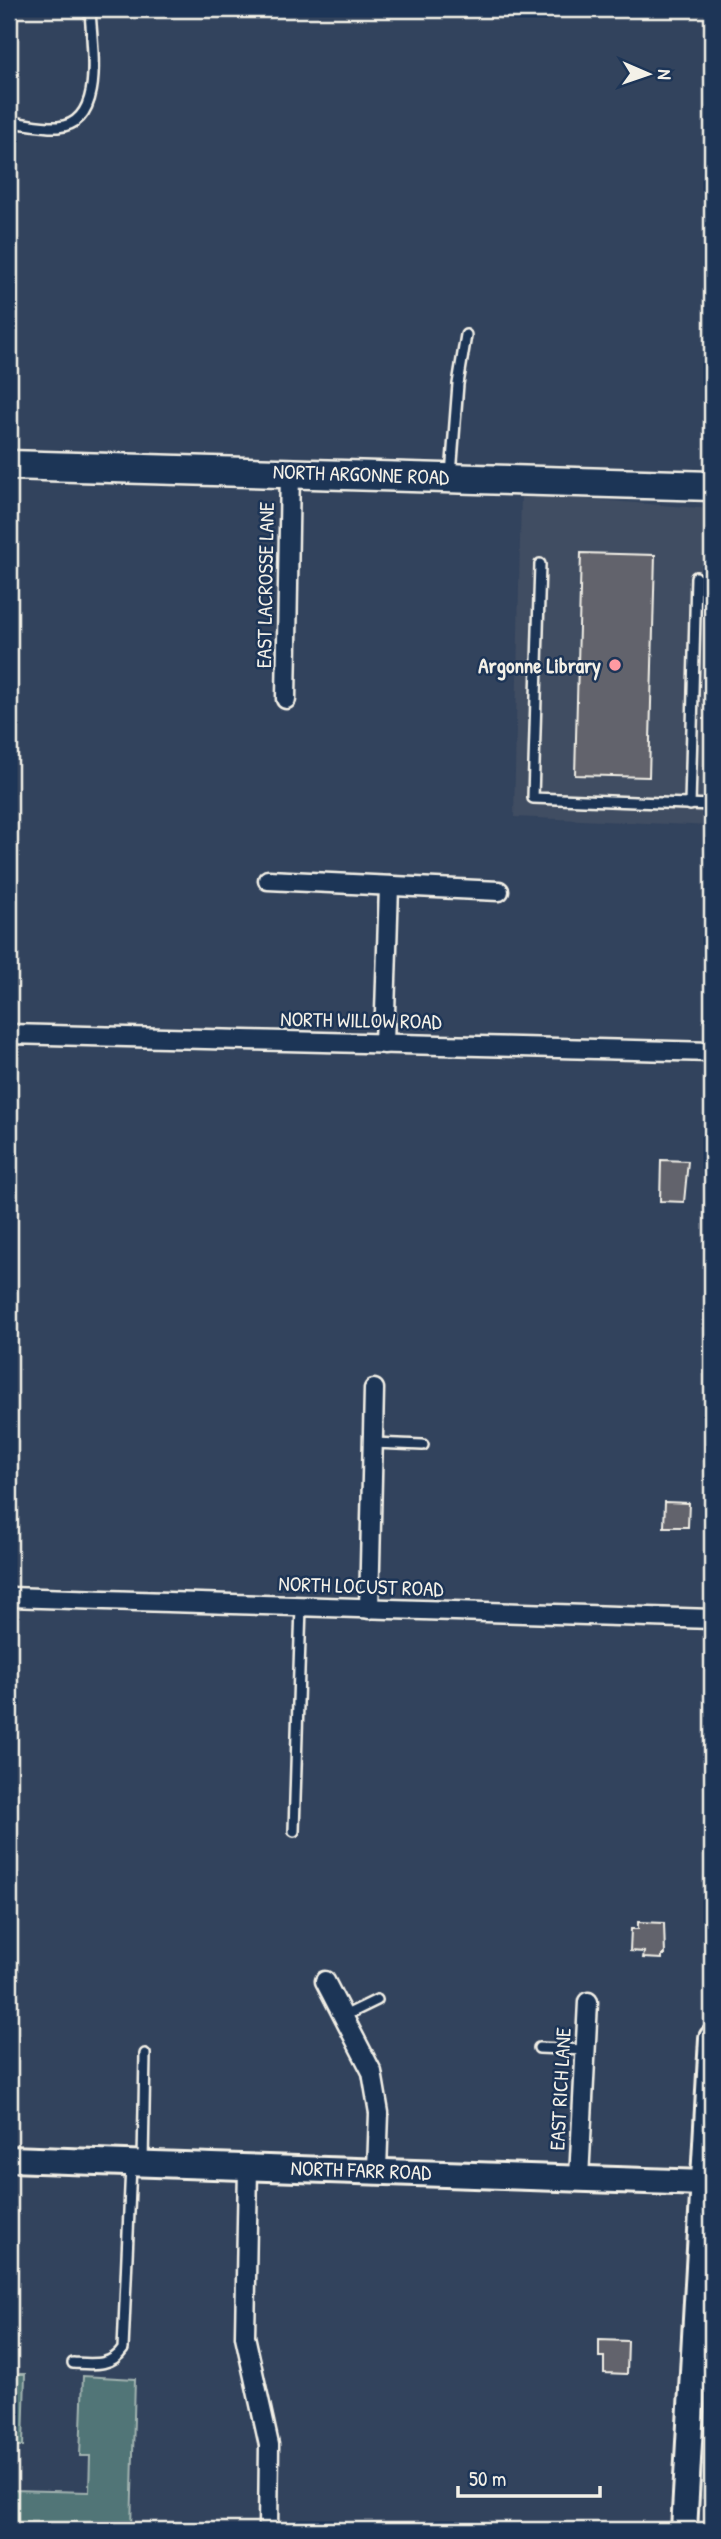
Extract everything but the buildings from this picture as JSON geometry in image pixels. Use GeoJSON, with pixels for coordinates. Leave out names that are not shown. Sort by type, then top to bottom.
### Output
{"type":"FeatureCollection","features":[{"type":"Feature","properties":{"kind":"main road","name":"NORTH ARGONNE ROAD"},"geometry":{"type":"LineString","coordinates":[[9,465],[290,471],[712,486]]}},
{"type":"Feature","properties":{"kind":"street","name":"EAST LACROSSE LANE"},"geometry":{"type":"LineString","coordinates":[[286,699],[290,471]]}},
{"type":"Feature","properties":{"kind":"street"},"geometry":{"type":"LineString","coordinates":[[268,880],[499,891]]}},
{"type":"Feature","properties":{"kind":"street"},"geometry":{"type":"LineString","coordinates":[[384,1044],[389,886]]}},
{"type":"Feature","properties":{"kind":"street","name":"NORTH WILLOW ROAD"},"geometry":{"type":"LineString","coordinates":[[9,1034],[712,1052]]}},
{"type":"Feature","properties":{"kind":"street"},"geometry":{"type":"LineString","coordinates":[[369,1609],[374,1389]]}},
{"type":"Feature","properties":{"kind":"street","name":"NORTH LOCUST ROAD"},"geometry":{"type":"LineString","coordinates":[[9,1597],[712,1619]]}},
{"type":"Feature","properties":{"kind":"street"},"geometry":{"type":"LineString","coordinates":[[325,1981],[372,2072],[379,2113],[377,2170]]}},
{"type":"Feature","properties":{"kind":"street","name":"EAST RICH LANE"},"geometry":{"type":"LineString","coordinates":[[579,2178],[588,2002]]}},
{"type":"Feature","properties":{"kind":"street"},"geometry":{"type":"LineString","coordinates":[[684,2530],[708,2183],[712,2038]]}},
{"type":"Feature","properties":{"kind":"street","name":"NORTH FARR ROAD"},"geometry":{"type":"LineString","coordinates":[[9,2159],[708,2183]]}},
{"type":"Feature","properties":{"kind":"street"},"geometry":{"type":"LineString","coordinates":[[248,2167],[245,2336],[269,2445],[268,2530]]}},
{"type":"Feature","properties":{"kind":"lane"},"geometry":{"type":"LineString","coordinates":[[9,122],[59,127],[81,118],[90,104],[90,9]]}},
{"type":"Feature","properties":{"kind":"lane"},"geometry":{"type":"LineString","coordinates":[[451,477],[457,395],[466,335]]}},
{"type":"Feature","properties":{"kind":"lane"},"geometry":{"type":"LineString","coordinates":[[540,564],[533,798],[712,805]]}},
{"type":"Feature","properties":{"kind":"lane"},"geometry":{"type":"LineString","coordinates":[[690,805],[696,577]]}},
{"type":"Feature","properties":{"kind":"lane"},"geometry":{"type":"LineString","coordinates":[[373,1443],[423,1445]]}},
{"type":"Feature","properties":{"kind":"lane"},"geometry":{"type":"LineString","coordinates":[[294,1831],[301,1606]]}},
{"type":"Feature","properties":{"kind":"lane"},"geometry":{"type":"LineString","coordinates":[[344,2016],[377,2000]]}},
{"type":"Feature","properties":{"kind":"lane"},"geometry":{"type":"LineString","coordinates":[[540,2048],[585,2050]]}},
{"type":"Feature","properties":{"kind":"lane"},"geometry":{"type":"LineString","coordinates":[[73,2363],[102,2364],[118,2357],[123,2349],[145,2054]]}},
{"type":"Feature","properties":{"kind":"shaded area"},"geometry":{"type":"Polygon","coordinates":[[[521,494],[712,509],[712,826],[514,817],[521,494]]]}},
{"type":"Feature","properties":{"kind":"green space"},"geometry":{"type":"Polygon","coordinates":[[[712,2323],[712,2498],[703,2498],[712,2323]]]}},
{"type":"Feature","properties":{"kind":"green space"},"geometry":{"type":"Polygon","coordinates":[[[9,2374],[25,2374],[23,2446],[13,2446],[12,2490],[89,2492],[90,2456],[80,2456],[83,2376],[135,2379],[131,2530],[9,2530],[9,2374]]]}},
{"type":"Feature","properties":{"kind":"place","name":"Argonne Library"},"geometry":{"type":"Point","coordinates":[615,665]}}]}
